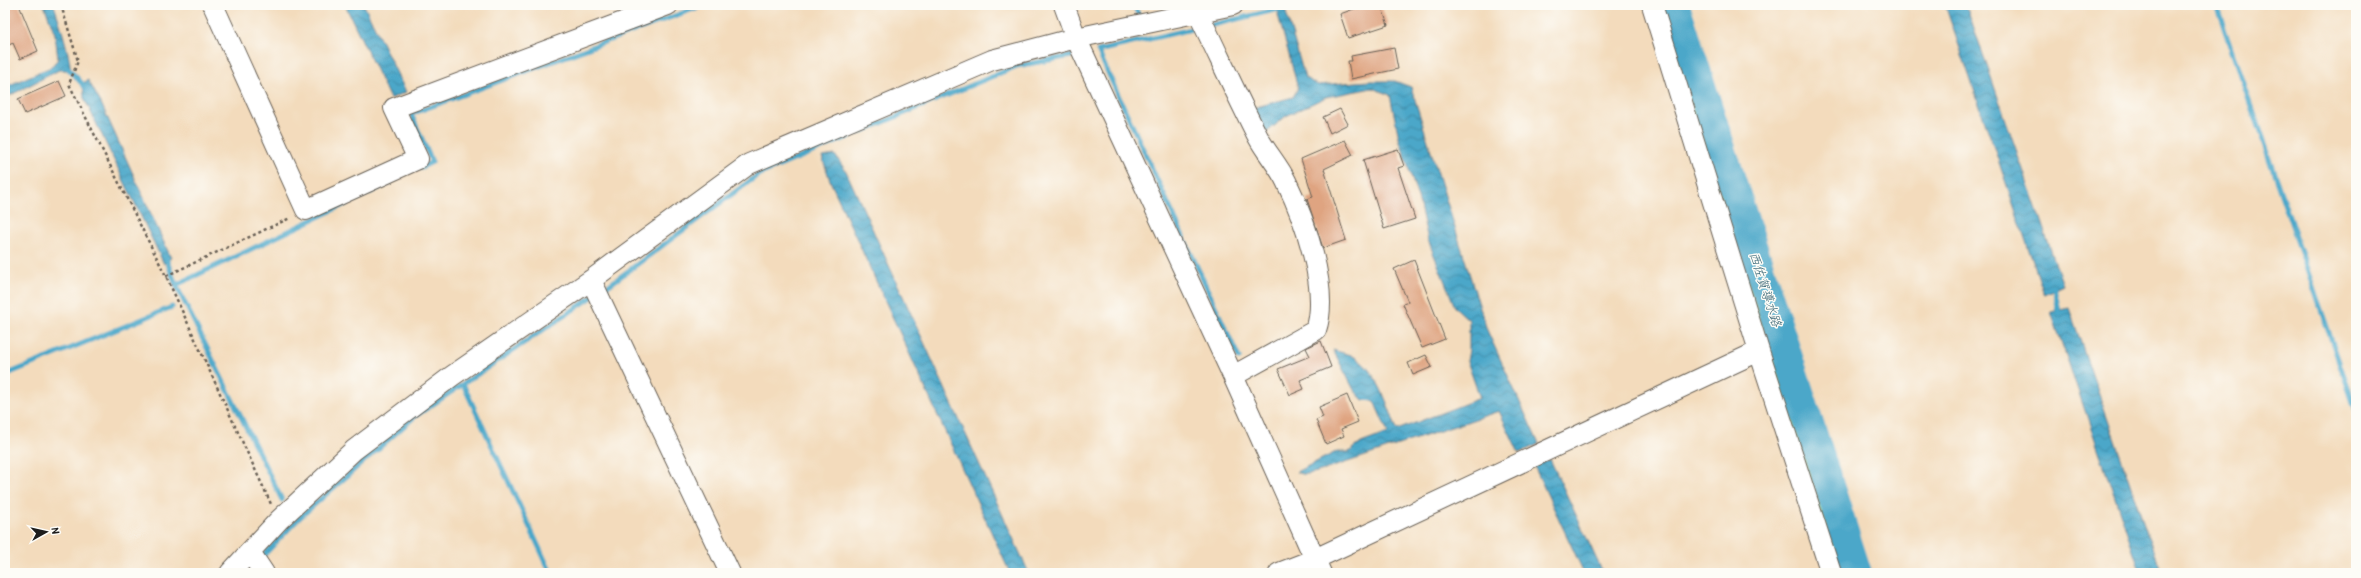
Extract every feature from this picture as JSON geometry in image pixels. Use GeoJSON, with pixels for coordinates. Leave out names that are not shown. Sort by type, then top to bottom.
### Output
{"type":"FeatureCollection","features":[{"type":"Feature","properties":{"kind":"street"},"geometry":{"type":"LineString","coordinates":[[213,5],[306,210],[418,159],[394,108],[668,5]]}},
{"type":"Feature","properties":{"kind":"street"},"geometry":{"type":"LineString","coordinates":[[1064,5],[1076,38],[1233,376],[1318,566]]}},
{"type":"Feature","properties":{"kind":"street"},"geometry":{"type":"LineString","coordinates":[[230,573],[279,520],[354,450],[452,376],[591,280],[749,164],[992,60],[1076,38],[1233,5]]}},
{"type":"Feature","properties":{"kind":"street"},"geometry":{"type":"LineString","coordinates":[[1652,5],[1759,351],[1831,573]]}},
{"type":"Feature","properties":{"kind":"street"},"geometry":{"type":"LineString","coordinates":[[1198,13],[1259,139],[1285,180],[1304,224],[1315,261],[1319,298],[1320,319],[1316,330],[1233,376]]}},
{"type":"Feature","properties":{"kind":"street"},"geometry":{"type":"LineString","coordinates":[[591,280],[730,573]]}},
{"type":"Feature","properties":{"kind":"street"},"geometry":{"type":"LineString","coordinates":[[1279,573],[1318,566],[1526,460],[1759,351]]}},
{"type":"Feature","properties":{"kind":"street"},"geometry":{"type":"LineString","coordinates":[[250,552],[263,571]]}},
{"type":"Feature","properties":{"kind":"path"},"geometry":{"type":"LineString","coordinates":[[60,5],[78,61],[69,84],[166,276],[279,520]]}},
{"type":"Feature","properties":{"kind":"path"},"geometry":{"type":"LineString","coordinates":[[166,276],[306,210]]}},
{"type":"Feature","properties":{"kind":"green space"},"geometry":{"type":"Polygon","coordinates":[[[1657,5],[1667,5],[1848,573],[1838,573],[1657,5]]]}},
{"type":"Feature","properties":{"kind":"water"},"geometry":{"type":"Polygon","coordinates":[[[44,5],[54,5],[67,49],[70,70],[59,70],[5,98],[5,88],[7,86],[51,67],[58,59],[55,34],[44,5]]]}},
{"type":"Feature","properties":{"kind":"water"},"geometry":{"type":"Polygon","coordinates":[[[345,5],[364,5],[406,92],[390,99],[345,5]]]}},
{"type":"Feature","properties":{"kind":"water"},"geometry":{"type":"Polygon","coordinates":[[[1945,5],[1966,5],[2063,285],[2044,294],[1945,5]]]}},
{"type":"Feature","properties":{"kind":"water"},"geometry":{"type":"Polygon","coordinates":[[[1279,9],[1285,9],[1305,78],[1318,85],[1370,81],[1395,81],[1411,87],[1487,330],[1539,444],[1519,453],[1499,411],[1324,470],[1306,474],[1296,472],[1336,452],[1349,452],[1361,443],[1388,433],[1374,401],[1363,400],[1354,390],[1333,350],[1351,355],[1368,369],[1380,388],[1397,430],[1480,398],[1467,361],[1469,350],[1469,320],[1455,307],[1428,240],[1418,198],[1399,138],[1390,95],[1372,88],[1326,97],[1286,116],[1266,133],[1253,108],[1293,97],[1298,88],[1278,15],[1279,9]]]}},
{"type":"Feature","properties":{"kind":"water"},"geometry":{"type":"Polygon","coordinates":[[[88,80],[101,103],[171,258],[164,264],[84,98],[83,83],[88,80]]]}},
{"type":"Feature","properties":{"kind":"water"},"geometry":{"type":"Polygon","coordinates":[[[835,155],[846,171],[1029,573],[1010,573],[831,183],[822,157],[835,155]]]}},
{"type":"Feature","properties":{"kind":"water"},"geometry":{"type":"Polygon","coordinates":[[[2069,308],[2161,573],[2141,573],[2051,312],[2069,308]]]}},
{"type":"Feature","properties":{"kind":"water"},"geometry":{"type":"Polygon","coordinates":[[[1550,459],[1603,573],[1584,573],[1534,466],[1550,459]]]}},
{"type":"Feature","properties":{"kind":"building"},"geometry":{"type":"Polygon","coordinates":[[[5,5],[19,5],[38,51],[20,59],[13,43],[5,47],[5,5]]]}},
{"type":"Feature","properties":{"kind":"building"},"geometry":{"type":"Polygon","coordinates":[[[1365,5],[1381,5],[1388,25],[1348,38],[1340,14],[1365,5]]]}},
{"type":"Feature","properties":{"kind":"building"},"geometry":{"type":"Polygon","coordinates":[[[1394,48],[1398,69],[1351,79],[1348,61],[1352,61],[1351,56],[1394,48]]]}},
{"type":"Feature","properties":{"kind":"building"},"geometry":{"type":"Polygon","coordinates":[[[59,81],[66,96],[25,114],[18,99],[59,81]]]}},
{"type":"Feature","properties":{"kind":"building"},"geometry":{"type":"Polygon","coordinates":[[[1340,109],[1348,124],[1330,133],[1323,117],[1340,109]]]}},
{"type":"Feature","properties":{"kind":"building"},"geometry":{"type":"Polygon","coordinates":[[[1345,140],[1353,155],[1324,169],[1346,240],[1323,248],[1307,199],[1313,197],[1301,159],[1345,140]]]}},
{"type":"Feature","properties":{"kind":"building"},"geometry":{"type":"Polygon","coordinates":[[[1398,149],[1404,166],[1398,168],[1415,219],[1384,229],[1363,160],[1398,149]]]}},
{"type":"Feature","properties":{"kind":"building"},"geometry":{"type":"Polygon","coordinates":[[[1414,260],[1445,339],[1422,348],[1403,304],[1408,302],[1394,269],[1414,260]]]}},
{"type":"Feature","properties":{"kind":"building"},"geometry":{"type":"Polygon","coordinates":[[[1321,341],[1331,367],[1300,380],[1304,389],[1290,395],[1278,369],[1310,356],[1306,348],[1321,341]]]}},
{"type":"Feature","properties":{"kind":"building"},"geometry":{"type":"Polygon","coordinates":[[[1426,355],[1432,367],[1413,375],[1408,363],[1426,355]]]}},
{"type":"Feature","properties":{"kind":"building"},"geometry":{"type":"Polygon","coordinates":[[[1347,395],[1358,422],[1341,429],[1344,436],[1326,444],[1316,420],[1323,417],[1319,407],[1347,395]]]}},
{"type":"Feature","properties":{"kind":"waterway"},"geometry":{"type":"LineString","coordinates":[[420,168],[432,162],[411,114],[704,5]]}},
{"type":"Feature","properties":{"kind":"waterway"},"geometry":{"type":"LineString","coordinates":[[1134,5],[1138,14]]}},
{"type":"Feature","properties":{"kind":"waterway"},"geometry":{"type":"LineString","coordinates":[[1212,25],[1279,9],[1281,5]]}},
{"type":"Feature","properties":{"kind":"waterway","name":"西佐賀導水路"},"geometry":{"type":"LineString","coordinates":[[1675,5],[1857,573]]}},
{"type":"Feature","properties":{"kind":"waterway"},"geometry":{"type":"LineString","coordinates":[[2216,5],[2356,411]]}},
{"type":"Feature","properties":{"kind":"waterway"},"geometry":{"type":"LineString","coordinates":[[1196,28],[1098,51],[1239,358]]}},
{"type":"Feature","properties":{"kind":"waterway"},"geometry":{"type":"LineString","coordinates":[[601,291],[758,175],[1017,66],[1071,56]]}},
{"type":"Feature","properties":{"kind":"waterway"},"geometry":{"type":"LineString","coordinates":[[66,66],[86,88]]}},
{"type":"Feature","properties":{"kind":"waterway"},"geometry":{"type":"LineString","coordinates":[[282,500],[176,285],[389,183]]}},
{"type":"Feature","properties":{"kind":"waterway"},"geometry":{"type":"LineString","coordinates":[[165,256],[176,285]]}},
{"type":"Feature","properties":{"kind":"waterway"},"geometry":{"type":"LineString","coordinates":[[2054,289],[2059,310]]}},
{"type":"Feature","properties":{"kind":"waterway"},"geometry":{"type":"LineString","coordinates":[[260,559],[299,518],[414,417],[595,295]]}},
{"type":"Feature","properties":{"kind":"waterway"},"geometry":{"type":"LineString","coordinates":[[5,375],[172,307]]}},
{"type":"Feature","properties":{"kind":"waterway"},"geometry":{"type":"LineString","coordinates":[[463,384],[551,573]]}},
{"type":"Feature","properties":{"kind":"waterway"},"geometry":{"type":"LineString","coordinates":[[247,573],[254,565]]}}]}
